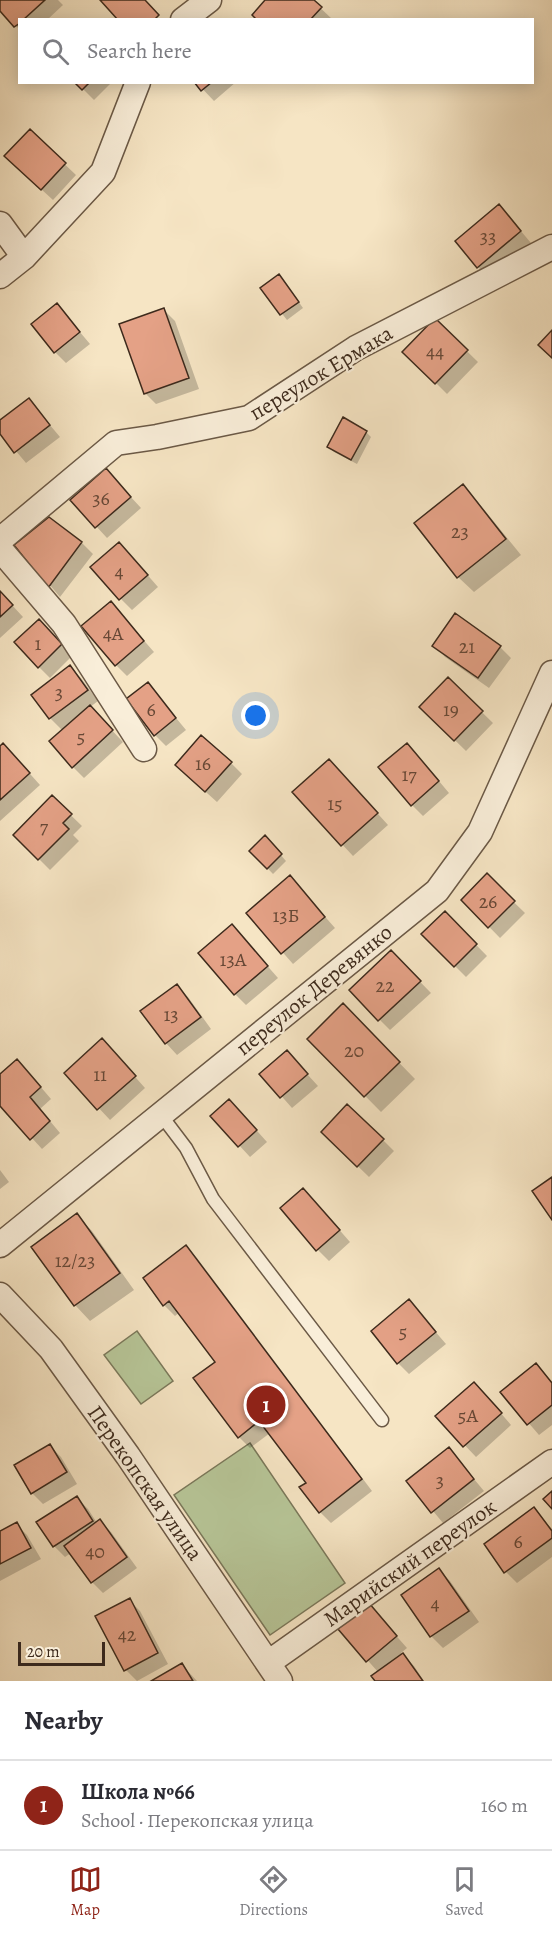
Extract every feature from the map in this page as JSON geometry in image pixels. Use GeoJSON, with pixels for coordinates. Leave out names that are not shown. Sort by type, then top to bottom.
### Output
{"type":"FeatureCollection","features":[{"type":"Feature","properties":{"kind":"street"},"geometry":{"type":"LineString","coordinates":[[186,18],[209,0]]}},
{"type":"Feature","properties":{"kind":"street"},"geometry":{"type":"LineString","coordinates":[[0,276],[24,256],[103,172],[137,84]]}},
{"type":"Feature","properties":{"kind":"street"},"geometry":{"type":"LineString","coordinates":[[0,224],[24,256]]}},
{"type":"Feature","properties":{"kind":"street","name":"переулок Ермака"},"geometry":{"type":"LineString","coordinates":[[0,540],[116,443],[249,418],[356,348],[552,247]]}},
{"type":"Feature","properties":{"kind":"street"},"geometry":{"type":"LineString","coordinates":[[0,549],[64,624],[144,749]]}},
{"type":"Feature","properties":{"kind":"street","name":"переулок Деревянко"},"geometry":{"type":"LineString","coordinates":[[0,1245],[436,891],[480,832],[552,673]]}},
{"type":"Feature","properties":{"kind":"street","name":"Перекопская улица"},"geometry":{"type":"LineString","coordinates":[[0,1294],[51,1349],[128,1456],[274,1672]]}},
{"type":"Feature","properties":{"kind":"street","name":"Марийский переулок"},"geometry":{"type":"LineString","coordinates":[[274,1672],[552,1462]]}},
{"type":"Feature","properties":{"kind":"lane"},"geometry":{"type":"LineString","coordinates":[[161,1114],[186,1148],[213,1199],[382,1420]]}},
{"type":"Feature","properties":{"kind":"green space"},"geometry":{"type":"Polygon","coordinates":[[[137,1331],[173,1381],[141,1404],[104,1355],[137,1331]]]}},
{"type":"Feature","properties":{"kind":"green space"},"geometry":{"type":"Polygon","coordinates":[[[250,1443],[345,1583],[270,1635],[174,1495],[250,1443]]]}},
{"type":"Feature","properties":{"kind":"building"},"geometry":{"type":"Polygon","coordinates":[[[0,0],[45,0],[25,18],[18,18],[18,24],[14,27],[0,11],[0,0]]]}},
{"type":"Feature","properties":{"kind":"building"},"geometry":{"type":"Polygon","coordinates":[[[100,0],[145,0],[159,15],[156,18],[116,18],[100,0]]]}},
{"type":"Feature","properties":{"kind":"building"},"geometry":{"type":"Polygon","coordinates":[[[265,0],[314,0],[322,7],[312,18],[255,18],[252,15],[265,0]]]}},
{"type":"Feature","properties":{"kind":"building"},"geometry":{"type":"Polygon","coordinates":[[[76,84],[88,84],[82,90],[76,84]]]}},
{"type":"Feature","properties":{"kind":"building"},"geometry":{"type":"Polygon","coordinates":[[[196,84],[210,84],[201,91],[196,84]]]}},
{"type":"Feature","properties":{"kind":"building"},"geometry":{"type":"Polygon","coordinates":[[[30,129],[66,163],[41,190],[4,156],[30,129]]]}},
{"type":"Feature","properties":{"kind":"building"},"geometry":{"type":"Polygon","coordinates":[[[499,204],[521,231],[477,268],[455,241],[499,204]]]}},
{"type":"Feature","properties":{"kind":"building"},"geometry":{"type":"Polygon","coordinates":[[[279,274],[299,302],[280,315],[260,288],[279,274]]]}},
{"type":"Feature","properties":{"kind":"building"},"geometry":{"type":"Polygon","coordinates":[[[57,303],[80,332],[54,353],[31,324],[57,303]]]}},
{"type":"Feature","properties":{"kind":"building"},"geometry":{"type":"Polygon","coordinates":[[[164,308],[189,378],[144,394],[119,324],[164,308]]]}},
{"type":"Feature","properties":{"kind":"building"},"geometry":{"type":"Polygon","coordinates":[[[435,318],[468,350],[435,384],[402,352],[435,318]]]}},
{"type":"Feature","properties":{"kind":"building"},"geometry":{"type":"Polygon","coordinates":[[[552,330],[552,358],[538,345],[552,330]]]}},
{"type":"Feature","properties":{"kind":"building"},"geometry":{"type":"Polygon","coordinates":[[[29,398],[50,425],[14,453],[0,434],[0,420],[29,398]]]}},
{"type":"Feature","properties":{"kind":"building"},"geometry":{"type":"Polygon","coordinates":[[[343,417],[367,431],[351,460],[327,447],[343,417]]]}},
{"type":"Feature","properties":{"kind":"building"},"geometry":{"type":"Polygon","coordinates":[[[106,468],[131,497],[95,528],[70,500],[106,468]]]}},
{"type":"Feature","properties":{"kind":"building"},"geometry":{"type":"Polygon","coordinates":[[[463,484],[506,539],[457,578],[414,523],[463,484]]]}},
{"type":"Feature","properties":{"kind":"building"},"geometry":{"type":"Polygon","coordinates":[[[49,517],[82,542],[48,588],[14,545],[49,517]]]}},
{"type":"Feature","properties":{"kind":"building"},"geometry":{"type":"Polygon","coordinates":[[[119,542],[148,575],[119,600],[90,567],[119,542]]]}},
{"type":"Feature","properties":{"kind":"building"},"geometry":{"type":"Polygon","coordinates":[[[0,591],[13,605],[0,617],[0,591]]]}},
{"type":"Feature","properties":{"kind":"building"},"geometry":{"type":"Polygon","coordinates":[[[111,601],[144,641],[115,666],[81,626],[111,601]]]}},
{"type":"Feature","properties":{"kind":"building"},"geometry":{"type":"Polygon","coordinates":[[[455,613],[501,646],[478,678],[432,646],[455,613]]]}},
{"type":"Feature","properties":{"kind":"building"},"geometry":{"type":"Polygon","coordinates":[[[39,619],[62,644],[38,668],[14,642],[39,619]]]}},
{"type":"Feature","properties":{"kind":"building"},"geometry":{"type":"Polygon","coordinates":[[[70,665],[88,690],[49,719],[31,695],[70,665]]]}},
{"type":"Feature","properties":{"kind":"building"},"geometry":{"type":"Polygon","coordinates":[[[448,677],[483,711],[454,741],[419,707],[448,677]]]}},
{"type":"Feature","properties":{"kind":"building"},"geometry":{"type":"Polygon","coordinates":[[[148,682],[176,718],[154,736],[126,699],[148,682]]]}},
{"type":"Feature","properties":{"kind":"building"},"geometry":{"type":"Polygon","coordinates":[[[90,705],[113,730],[72,768],[49,741],[90,705]]]}},
{"type":"Feature","properties":{"kind":"building"},"geometry":{"type":"Polygon","coordinates":[[[201,735],[232,762],[205,792],[175,765],[201,735]]]}},
{"type":"Feature","properties":{"kind":"building"},"geometry":{"type":"Polygon","coordinates":[[[3,743],[30,773],[0,800],[0,746],[3,743]]]}},
{"type":"Feature","properties":{"kind":"building"},"geometry":{"type":"Polygon","coordinates":[[[407,743],[439,781],[411,806],[378,767],[407,743]]]}},
{"type":"Feature","properties":{"kind":"building"},"geometry":{"type":"Polygon","coordinates":[[[329,759],[378,813],[341,846],[292,792],[329,759]]]}},
{"type":"Feature","properties":{"kind":"building"},"geometry":{"type":"Polygon","coordinates":[[[52,795],[72,814],[63,823],[69,829],[38,860],[13,835],[52,795]]]}},
{"type":"Feature","properties":{"kind":"building"},"geometry":{"type":"Polygon","coordinates":[[[265,835],[282,854],[267,869],[249,851],[265,835]]]}},
{"type":"Feature","properties":{"kind":"building"},"geometry":{"type":"Polygon","coordinates":[[[487,873],[515,901],[488,928],[461,900],[487,873]]]}},
{"type":"Feature","properties":{"kind":"building"},"geometry":{"type":"Polygon","coordinates":[[[290,875],[325,917],[281,954],[246,913],[290,875]]]}},
{"type":"Feature","properties":{"kind":"building"},"geometry":{"type":"Polygon","coordinates":[[[445,911],[477,944],[454,967],[421,934],[445,911]]]}},
{"type":"Feature","properties":{"kind":"building"},"geometry":{"type":"Polygon","coordinates":[[[232,924],[268,966],[234,995],[198,953],[232,924]]]}},
{"type":"Feature","properties":{"kind":"building"},"geometry":{"type":"Polygon","coordinates":[[[391,950],[421,981],[378,1021],[349,990],[391,950]]]}},
{"type":"Feature","properties":{"kind":"building"},"geometry":{"type":"Polygon","coordinates":[[[177,984],[201,1017],[165,1044],[140,1011],[177,984]]]}},
{"type":"Feature","properties":{"kind":"building"},"geometry":{"type":"Polygon","coordinates":[[[343,1003],[400,1062],[364,1097],[307,1039],[343,1003]]]}},
{"type":"Feature","properties":{"kind":"building"},"geometry":{"type":"Polygon","coordinates":[[[102,1038],[136,1076],[97,1110],[64,1073],[102,1038]]]}},
{"type":"Feature","properties":{"kind":"building"},"geometry":{"type":"Polygon","coordinates":[[[287,1050],[308,1074],[280,1098],[259,1074],[287,1050]]]}},
{"type":"Feature","properties":{"kind":"building"},"geometry":{"type":"Polygon","coordinates":[[[17,1059],[41,1087],[30,1097],[50,1121],[30,1140],[0,1106],[0,1074],[17,1059]]]}},
{"type":"Feature","properties":{"kind":"building"},"geometry":{"type":"Polygon","coordinates":[[[229,1099],[257,1130],[238,1147],[210,1116],[229,1099]]]}},
{"type":"Feature","properties":{"kind":"building"},"geometry":{"type":"Polygon","coordinates":[[[347,1104],[384,1139],[357,1167],[321,1132],[347,1104]]]}},
{"type":"Feature","properties":{"kind":"building"},"geometry":{"type":"Polygon","coordinates":[[[552,1177],[552,1220],[532,1191],[552,1177]]]}},
{"type":"Feature","properties":{"kind":"building"},"geometry":{"type":"Polygon","coordinates":[[[303,1188],[340,1230],[316,1251],[280,1208],[303,1188]]]}},
{"type":"Feature","properties":{"kind":"building"},"geometry":{"type":"Polygon","coordinates":[[[77,1213],[120,1273],[74,1306],[31,1247],[77,1213]]]}},
{"type":"Feature","properties":{"kind":"building"},"geometry":{"type":"Polygon","coordinates":[[[186,1245],[362,1479],[319,1513],[299,1487],[306,1483],[259,1421],[238,1438],[193,1378],[215,1362],[169,1301],[163,1306],[143,1278],[186,1245]]]}},
{"type":"Feature","properties":{"kind":"building"},"geometry":{"type":"Polygon","coordinates":[[[409,1299],[436,1332],[397,1364],[371,1331],[409,1299]]]}},
{"type":"Feature","properties":{"kind":"building"},"geometry":{"type":"Polygon","coordinates":[[[536,1363],[552,1383],[552,1405],[527,1425],[500,1392],[536,1363]]]}},
{"type":"Feature","properties":{"kind":"building"},"geometry":{"type":"Polygon","coordinates":[[[474,1382],[502,1413],[463,1447],[435,1416],[474,1382]]]}},
{"type":"Feature","properties":{"kind":"building"},"geometry":{"type":"Polygon","coordinates":[[[50,1444],[67,1472],[31,1494],[14,1465],[50,1444]]]}},
{"type":"Feature","properties":{"kind":"building"},"geometry":{"type":"Polygon","coordinates":[[[449,1447],[474,1479],[431,1513],[406,1481],[449,1447]]]}},
{"type":"Feature","properties":{"kind":"building"},"geometry":{"type":"Polygon","coordinates":[[[552,1491],[552,1509],[543,1499],[552,1491]]]}},
{"type":"Feature","properties":{"kind":"building"},"geometry":{"type":"Polygon","coordinates":[[[77,1496],[93,1521],[53,1547],[36,1522],[77,1496]]]}},
{"type":"Feature","properties":{"kind":"building"},"geometry":{"type":"Polygon","coordinates":[[[534,1507],[552,1531],[552,1538],[504,1573],[484,1544],[534,1507]]]}},
{"type":"Feature","properties":{"kind":"building"},"geometry":{"type":"Polygon","coordinates":[[[100,1519],[127,1557],[91,1583],[64,1546],[100,1519]]]}},
{"type":"Feature","properties":{"kind":"building"},"geometry":{"type":"Polygon","coordinates":[[[17,1522],[31,1548],[0,1564],[0,1531],[17,1522]]]}},
{"type":"Feature","properties":{"kind":"building"},"geometry":{"type":"Polygon","coordinates":[[[439,1568],[469,1611],[430,1637],[401,1595],[439,1568]]]}},
{"type":"Feature","properties":{"kind":"building"},"geometry":{"type":"Polygon","coordinates":[[[130,1598],[158,1653],[124,1671],[95,1616],[130,1598]]]}},
{"type":"Feature","properties":{"kind":"building"},"geometry":{"type":"Polygon","coordinates":[[[369,1603],[397,1636],[366,1662],[338,1629],[369,1603]]]}},
{"type":"Feature","properties":{"kind":"building"},"geometry":{"type":"Polygon","coordinates":[[[403,1653],[423,1681],[375,1681],[371,1676],[403,1653]]]}},
{"type":"Feature","properties":{"kind":"building"},"geometry":{"type":"Polygon","coordinates":[[[182,1663],[193,1681],[151,1681],[182,1663]]]}},
{"type":"Feature","properties":{"kind":"place","name":"Школа №66"},"geometry":{"type":"Point","coordinates":[266,1405]}}]}
